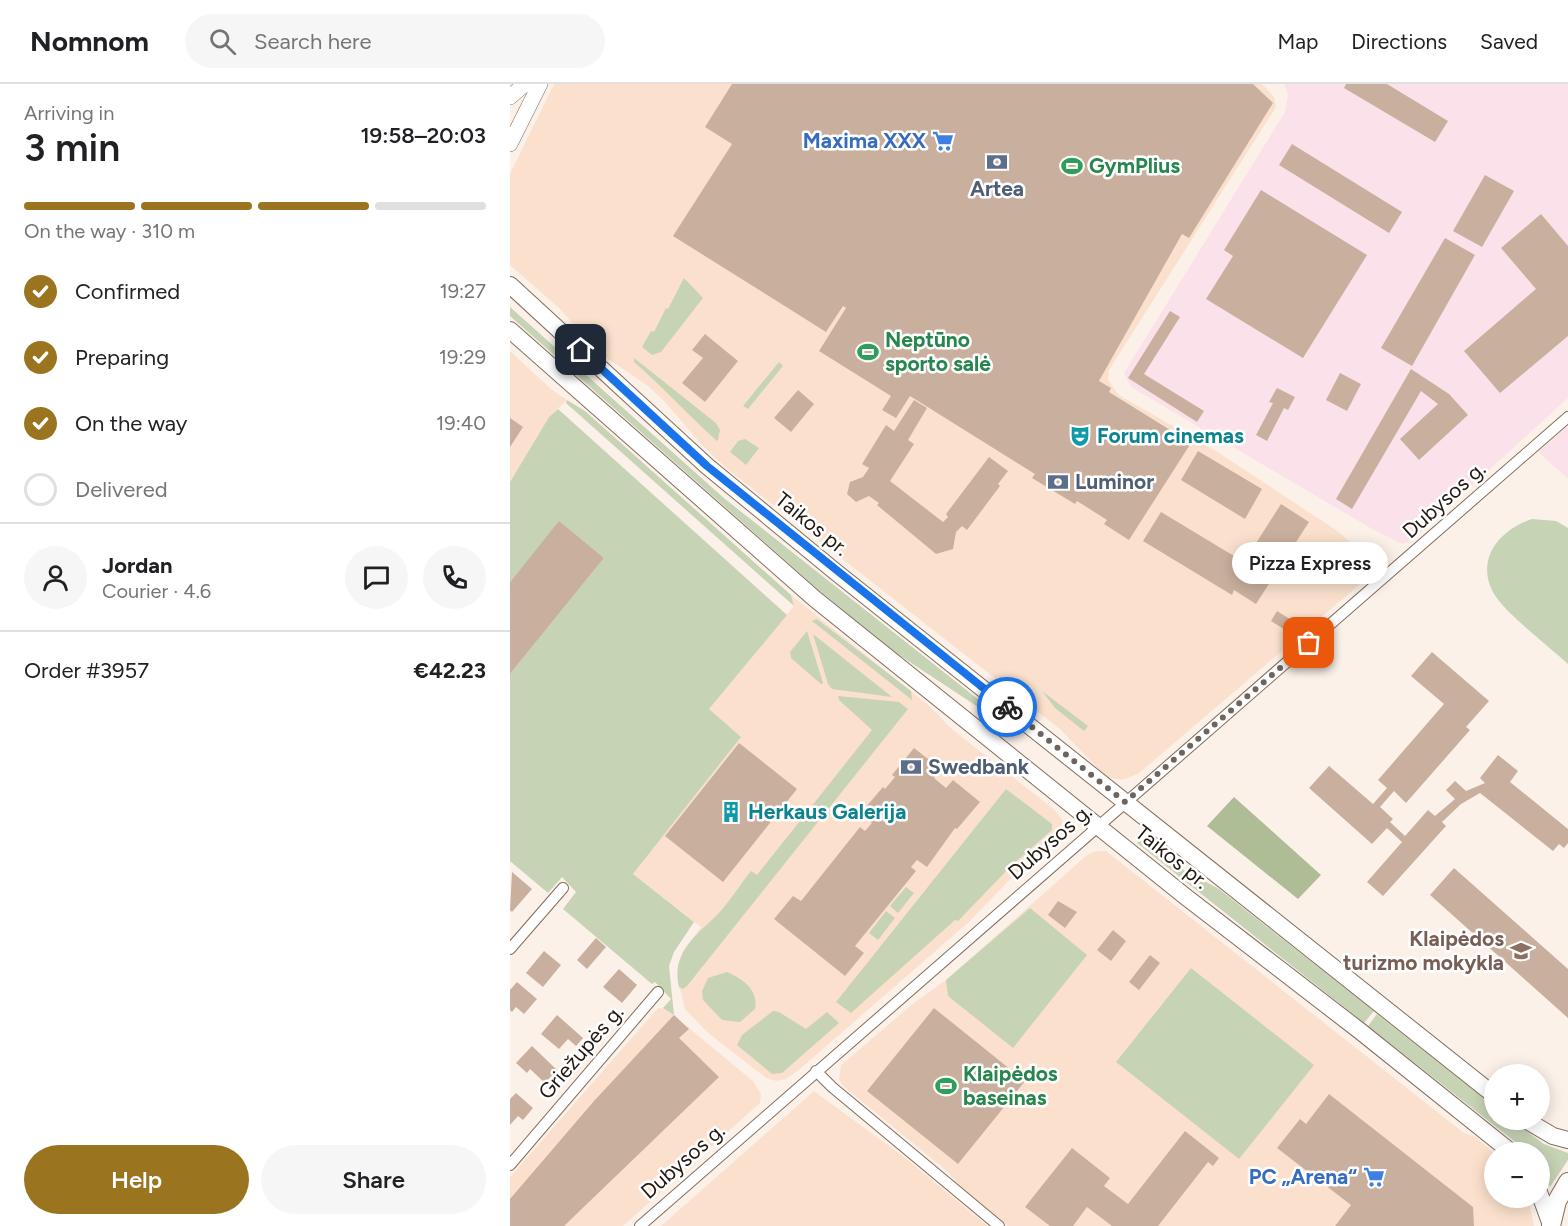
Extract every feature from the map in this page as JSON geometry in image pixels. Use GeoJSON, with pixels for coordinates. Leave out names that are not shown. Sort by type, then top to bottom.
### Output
{"type":"FeatureCollection","features":[{"type":"Feature","properties":{"kind":"highway"},"geometry":{"type":"LineString","coordinates":[[1551,1226],[1557,1201],[1568,1182]]}},
{"type":"Feature","properties":{"kind":"main road"},"geometry":{"type":"LineString","coordinates":[[510,97],[525,84]]}},
{"type":"Feature","properties":{"kind":"main road"},"geometry":{"type":"LineString","coordinates":[[510,144],[540,84]]}},
{"type":"Feature","properties":{"kind":"main road","name":"Taikos pr."},"geometry":{"type":"LineString","coordinates":[[510,285],[707,466],[1484,1087]]}},
{"type":"Feature","properties":{"kind":"main road","name":"Taikos pr."},"geometry":{"type":"LineString","coordinates":[[510,330],[815,599],[1498,1142]]}},
{"type":"Feature","properties":{"kind":"main road"},"geometry":{"type":"LineString","coordinates":[[1542,1130],[1553,1137],[1568,1140]]}},
{"type":"Feature","properties":{"kind":"main road"},"geometry":{"type":"LineString","coordinates":[[1545,1208],[1551,1226]]}},
{"type":"Feature","properties":{"kind":"street","name":"Dubysos g."},"geometry":{"type":"LineString","coordinates":[[640,1226],[1568,417]]}},
{"type":"Feature","properties":{"kind":"street"},"geometry":{"type":"LineString","coordinates":[[510,949],[563,888]]}},
{"type":"Feature","properties":{"kind":"street","name":"Griežupės g."},"geometry":{"type":"LineString","coordinates":[[510,1165],[658,992]]}},
{"type":"Feature","properties":{"kind":"street"},"geometry":{"type":"LineString","coordinates":[[816,1071],[832,1087],[999,1226]]}},
{"type":"Feature","properties":{"kind":"shaded area"},"geometry":{"type":"Polygon","coordinates":[[[554,84],[1262,84],[1274,97],[1276,107],[1109,370],[1108,380],[1119,395],[1216,451],[1336,530],[1365,555],[1369,570],[1366,579],[1138,774],[1122,780],[1106,777],[1061,730],[726,468],[648,386],[598,352],[560,309],[510,265],[510,174],[554,84]]]}},
{"type":"Feature","properties":{"kind":"shaded area"},"geometry":{"type":"Polygon","coordinates":[[[1284,84],[1568,84],[1568,398],[1412,540],[1402,544],[1374,530],[1131,387],[1124,373],[1285,112],[1288,95],[1284,84]]]}},
{"type":"Feature","properties":{"kind":"shaded area"},"geometry":{"type":"Polygon","coordinates":[[[510,351],[551,389],[567,400],[549,417],[510,482],[510,351]]]}},
{"type":"Feature","properties":{"kind":"shaded area"},"geometry":{"type":"Polygon","coordinates":[[[1568,426],[1568,479],[1538,452],[1568,426]]]}},
{"type":"Feature","properties":{"kind":"shaded area"},"geometry":{"type":"Polygon","coordinates":[[[791,595],[927,704],[953,730],[1055,810],[1063,821],[1058,835],[1020,869],[970,921],[800,1069],[786,1079],[776,1081],[766,1078],[707,1032],[685,1009],[678,981],[679,966],[683,951],[701,927],[633,874],[740,737],[708,710],[794,606],[791,595]]]}},
{"type":"Feature","properties":{"kind":"shaded area"},"geometry":{"type":"Polygon","coordinates":[[[1096,851],[1106,851],[1464,1133],[1476,1137],[1484,1144],[1484,1208],[1530,1208],[1534,1226],[1008,1226],[964,1192],[948,1172],[842,1085],[839,1079],[841,1065],[915,1002],[946,980],[1087,855],[1096,851]]]}},
{"type":"Feature","properties":{"kind":"shaded area"},"geometry":{"type":"Polygon","coordinates":[[[658,1008],[666,1009],[753,1081],[761,1094],[760,1103],[623,1226],[510,1226],[510,1177],[658,1008]]]}},
{"type":"Feature","properties":{"kind":"shaded area"},"geometry":{"type":"Polygon","coordinates":[[[814,1091],[904,1157],[988,1226],[661,1226],[814,1091]]]}},
{"type":"Feature","properties":{"kind":"green space"},"geometry":{"type":"Polygon","coordinates":[[[684,278],[703,298],[661,352],[652,355],[642,347],[651,331],[654,332],[666,308],[668,309],[684,278]]]}},
{"type":"Feature","properties":{"kind":"green space"},"geometry":{"type":"Polygon","coordinates":[[[510,307],[725,499],[1017,730],[1016,732],[893,651],[821,592],[510,316],[510,307]]]}},
{"type":"Feature","properties":{"kind":"green space"},"geometry":{"type":"Polygon","coordinates":[[[634,358],[716,423],[720,430],[718,440],[634,362],[634,358]]]}},
{"type":"Feature","properties":{"kind":"green space"},"geometry":{"type":"Polygon","coordinates":[[[779,362],[783,366],[748,409],[743,406],[779,362]]]}},
{"type":"Feature","properties":{"kind":"green space"},"geometry":{"type":"Polygon","coordinates":[[[567,400],[585,411],[791,595],[794,606],[566,403],[567,400]]]}},
{"type":"Feature","properties":{"kind":"green space"},"geometry":{"type":"Polygon","coordinates":[[[558,409],[787,615],[709,709],[741,737],[633,874],[694,922],[674,952],[669,966],[674,1015],[663,1008],[671,999],[655,982],[652,984],[563,909],[576,892],[562,877],[548,893],[510,861],[510,674],[604,558],[559,522],[510,582],[510,482],[549,417],[558,409]]]}},
{"type":"Feature","properties":{"kind":"green space"},"geometry":{"type":"Polygon","coordinates":[[[745,439],[759,448],[746,465],[730,452],[738,441],[745,439]]]}},
{"type":"Feature","properties":{"kind":"green space"},"geometry":{"type":"Polygon","coordinates":[[[1532,519],[1556,521],[1568,528],[1568,664],[1502,605],[1490,584],[1487,572],[1488,560],[1500,539],[1520,524],[1532,519]]]}},
{"type":"Feature","properties":{"kind":"green space"},"geometry":{"type":"Polygon","coordinates":[[[817,619],[911,691],[912,700],[812,621],[817,619]]]}},
{"type":"Feature","properties":{"kind":"green space"},"geometry":{"type":"Polygon","coordinates":[[[807,631],[823,683],[821,684],[791,658],[790,652],[807,631]]]}},
{"type":"Feature","properties":{"kind":"green space"},"geometry":{"type":"Polygon","coordinates":[[[813,634],[892,697],[832,689],[828,684],[813,634]]]}},
{"type":"Feature","properties":{"kind":"green space"},"geometry":{"type":"Polygon","coordinates":[[[1042,691],[1088,726],[1084,731],[1055,708],[1042,691]]]}},
{"type":"Feature","properties":{"kind":"green space"},"geometry":{"type":"Polygon","coordinates":[[[838,696],[899,702],[908,709],[687,986],[683,989],[679,987],[678,965],[693,939],[721,911],[751,871],[757,875],[872,730],[839,700],[838,696]]]}},
{"type":"Feature","properties":{"kind":"green space"},"geometry":{"type":"Polygon","coordinates":[[[1006,789],[1052,824],[1052,830],[1012,865],[958,921],[955,920],[851,1013],[836,1002],[1006,789]]]}},
{"type":"Feature","properties":{"kind":"green space"},"geometry":{"type":"Polygon","coordinates":[[[1234,797],[1321,875],[1298,899],[1207,826],[1234,797]]]}},
{"type":"Feature","properties":{"kind":"green space"},"geometry":{"type":"Polygon","coordinates":[[[1142,837],[1182,869],[1219,889],[1374,1011],[1364,1023],[1137,843],[1142,837]]]}},
{"type":"Feature","properties":{"kind":"green space"},"geometry":{"type":"Polygon","coordinates":[[[906,887],[914,893],[898,913],[890,906],[906,887]]]}},
{"type":"Feature","properties":{"kind":"green space"},"geometry":{"type":"Polygon","coordinates":[[[1030,908],[1087,955],[1013,1048],[948,996],[946,980],[1030,908]]]}},
{"type":"Feature","properties":{"kind":"green space"},"geometry":{"type":"Polygon","coordinates":[[[886,911],[895,918],[878,940],[869,933],[886,911]]]}},
{"type":"Feature","properties":{"kind":"green space"},"geometry":{"type":"Polygon","coordinates":[[[1191,968],[1314,1065],[1239,1159],[1116,1062],[1191,968]]]}},
{"type":"Feature","properties":{"kind":"green space"},"geometry":{"type":"Polygon","coordinates":[[[727,972],[744,982],[755,996],[755,1009],[740,1022],[722,1020],[703,1000],[702,991],[708,978],[727,972]]]}},
{"type":"Feature","properties":{"kind":"green space"},"geometry":{"type":"Polygon","coordinates":[[[773,1011],[779,1012],[806,1029],[827,1012],[839,1023],[782,1073],[772,1074],[737,1045],[742,1035],[773,1011]]]}},
{"type":"Feature","properties":{"kind":"green space"},"geometry":{"type":"Polygon","coordinates":[[[1377,1014],[1484,1098],[1484,1117],[1368,1026],[1377,1014]]]}},
{"type":"Feature","properties":{"kind":"green space"},"geometry":{"type":"Polygon","coordinates":[[[1500,1130],[1525,1130],[1541,1142],[1515,1142],[1500,1130]]]}},
{"type":"Feature","properties":{"kind":"green space"},"geometry":{"type":"Polygon","coordinates":[[[1550,1146],[1568,1153],[1568,1160],[1550,1187],[1550,1146]]]}},
{"type":"Feature","properties":{"kind":"building"},"geometry":{"type":"Polygon","coordinates":[[[732,84],[1253,84],[1273,103],[1189,238],[1182,234],[1099,381],[1111,388],[1109,392],[1191,443],[1129,540],[1104,524],[1107,520],[1077,501],[1075,504],[1032,478],[1035,474],[910,396],[896,418],[882,410],[891,396],[819,351],[846,308],[843,306],[826,332],[673,236],[732,144],[705,127],[732,84]]]}},
{"type":"Feature","properties":{"kind":"building"},"geometry":{"type":"Polygon","coordinates":[[[1346,84],[1387,84],[1448,121],[1435,142],[1344,88],[1346,84]]]}},
{"type":"Feature","properties":{"kind":"building"},"geometry":{"type":"Polygon","coordinates":[[[1292,144],[1402,212],[1389,233],[1279,165],[1292,144]]]}},
{"type":"Feature","properties":{"kind":"building"},"geometry":{"type":"Polygon","coordinates":[[[1485,175],[1514,191],[1482,247],[1453,231],[1485,175]]]}},
{"type":"Feature","properties":{"kind":"building"},"geometry":{"type":"Polygon","coordinates":[[[1261,190],[1367,255],[1303,358],[1206,299],[1233,256],[1224,250],[1261,190]]]}},
{"type":"Feature","properties":{"kind":"building"},"geometry":{"type":"Polygon","coordinates":[[[1541,214],[1568,246],[1568,336],[1500,393],[1464,351],[1536,289],[1501,248],[1541,214]]]}},
{"type":"Feature","properties":{"kind":"building"},"geometry":{"type":"Polygon","coordinates":[[[1445,238],[1475,255],[1412,366],[1381,348],[1445,238]]]}},
{"type":"Feature","properties":{"kind":"building"},"geometry":{"type":"Polygon","coordinates":[[[1170,311],[1180,317],[1144,374],[1204,411],[1197,422],[1128,378],[1170,311]]]}},
{"type":"Feature","properties":{"kind":"building"},"geometry":{"type":"Polygon","coordinates":[[[705,334],[738,361],[705,402],[682,383],[703,358],[692,350],[705,334]]]}},
{"type":"Feature","properties":{"kind":"building"},"geometry":{"type":"Polygon","coordinates":[[[1411,369],[1449,394],[1468,415],[1419,460],[1400,439],[1438,404],[1421,391],[1352,509],[1336,499],[1411,369]]]}},
{"type":"Feature","properties":{"kind":"building"},"geometry":{"type":"Polygon","coordinates":[[[1340,373],[1361,384],[1347,411],[1326,400],[1340,373]]]}},
{"type":"Feature","properties":{"kind":"building"},"geometry":{"type":"Polygon","coordinates":[[[1277,388],[1295,397],[1288,410],[1284,408],[1267,441],[1256,435],[1273,403],[1269,402],[1277,388]]]}},
{"type":"Feature","properties":{"kind":"building"},"geometry":{"type":"Polygon","coordinates":[[[798,390],[814,404],[791,432],[774,418],[798,390]]]}},
{"type":"Feature","properties":{"kind":"building"},"geometry":{"type":"Polygon","coordinates":[[[914,400],[927,408],[908,440],[914,444],[890,481],[943,522],[948,517],[946,514],[989,457],[1008,471],[998,484],[1000,486],[967,530],[962,526],[956,532],[953,549],[936,554],[869,496],[856,502],[847,494],[850,482],[863,477],[869,468],[862,464],[886,425],[894,431],[914,400]]]}},
{"type":"Feature","properties":{"kind":"building"},"geometry":{"type":"Polygon","coordinates":[[[510,418],[523,427],[510,447],[510,418]]]}},
{"type":"Feature","properties":{"kind":"building"},"geometry":{"type":"Polygon","coordinates":[[[1198,451],[1262,489],[1245,519],[1181,480],[1198,451]]]}},
{"type":"Feature","properties":{"kind":"building"},"geometry":{"type":"Polygon","coordinates":[[[1281,504],[1309,522],[1256,604],[1234,590],[1232,595],[1143,541],[1161,512],[1244,562],[1281,504]]]}},
{"type":"Feature","properties":{"kind":"building"},"geometry":{"type":"Polygon","coordinates":[[[559,521],[604,558],[510,674],[510,582],[559,521]]]}},
{"type":"Feature","properties":{"kind":"building"},"geometry":{"type":"Polygon","coordinates":[[[1277,611],[1293,621],[1287,631],[1271,621],[1277,611]]]}},
{"type":"Feature","properties":{"kind":"building"},"geometry":{"type":"Polygon","coordinates":[[[1432,652],[1489,701],[1466,727],[1470,730],[1406,803],[1394,791],[1380,807],[1393,819],[1390,822],[1405,836],[1428,810],[1435,816],[1455,799],[1446,790],[1455,781],[1466,791],[1485,783],[1480,778],[1498,755],[1518,771],[1510,782],[1568,829],[1568,843],[1564,848],[1559,844],[1553,851],[1480,793],[1461,804],[1442,822],[1446,826],[1383,896],[1367,882],[1402,842],[1387,828],[1372,844],[1309,788],[1329,766],[1373,804],[1387,788],[1378,780],[1444,704],[1411,676],[1432,652]]]}},
{"type":"Feature","properties":{"kind":"building","name":"Herkaus Galerija"},"geometry":{"type":"Polygon","coordinates":[[[739,743],[797,789],[723,882],[665,836],[739,743]]]}},
{"type":"Feature","properties":{"kind":"building"},"geometry":{"type":"Polygon","coordinates":[[[914,748],[941,769],[934,778],[946,788],[953,780],[980,802],[957,829],[955,828],[927,867],[917,860],[911,867],[916,871],[855,946],[864,953],[845,976],[774,919],[793,896],[801,901],[860,827],[865,831],[872,823],[860,814],[883,787],[885,789],[895,777],[892,775],[914,748]]]}},
{"type":"Feature","properties":{"kind":"building","name":"Klaipėdos turizmo mokykla"},"geometry":{"type":"Polygon","coordinates":[[[1454,868],[1568,969],[1568,1018],[1430,895],[1454,868]]]}},
{"type":"Feature","properties":{"kind":"building"},"geometry":{"type":"Polygon","coordinates":[[[512,872],[532,889],[512,912],[510,910],[512,872]]]}},
{"type":"Feature","properties":{"kind":"building"},"geometry":{"type":"Polygon","coordinates":[[[1058,901],[1077,912],[1065,928],[1048,915],[1058,901]]]}},
{"type":"Feature","properties":{"kind":"building"},"geometry":{"type":"Polygon","coordinates":[[[1113,930],[1126,941],[1111,961],[1097,950],[1113,930]]]}},
{"type":"Feature","properties":{"kind":"building"},"geometry":{"type":"Polygon","coordinates":[[[596,938],[606,947],[587,969],[577,960],[596,938]]]}},
{"type":"Feature","properties":{"kind":"building"},"geometry":{"type":"Polygon","coordinates":[[[544,951],[561,965],[543,987],[526,973],[544,951]]]}},
{"type":"Feature","properties":{"kind":"building"},"geometry":{"type":"Polygon","coordinates":[[[1150,955],[1160,963],[1139,990],[1129,982],[1150,955]]]}},
{"type":"Feature","properties":{"kind":"building"},"geometry":{"type":"Polygon","coordinates":[[[619,969],[637,985],[622,1003],[603,987],[619,969]]]}},
{"type":"Feature","properties":{"kind":"building"},"geometry":{"type":"Polygon","coordinates":[[[517,982],[537,999],[524,1014],[516,1007],[512,1012],[510,1010],[510,990],[517,982]]]}},
{"type":"Feature","properties":{"kind":"building","name":"Klaipėdos baseinas"},"geometry":{"type":"Polygon","coordinates":[[[934,1008],[1025,1081],[958,1164],[867,1091],[934,1008]]]}},
{"type":"Feature","properties":{"kind":"building"},"geometry":{"type":"Polygon","coordinates":[[[557,1015],[583,1038],[576,1046],[568,1039],[559,1049],[541,1034],[557,1015]]]}},
{"type":"Feature","properties":{"kind":"building"},"geometry":{"type":"Polygon","coordinates":[[[674,1015],[689,1029],[679,1038],[719,1077],[564,1226],[510,1226],[510,1199],[594,1101],[674,1015]]]}},
{"type":"Feature","properties":{"kind":"building"},"geometry":{"type":"Polygon","coordinates":[[[532,1046],[557,1070],[545,1083],[530,1069],[527,1073],[516,1063],[532,1046]]]}},
{"type":"Feature","properties":{"kind":"building"},"geometry":{"type":"Polygon","coordinates":[[[516,1093],[533,1108],[523,1120],[518,1116],[510,1125],[510,1099],[516,1093]]]}},
{"type":"Feature","properties":{"kind":"building","name":"PC „Arena“"},"geometry":{"type":"Polygon","coordinates":[[[1329,1094],[1473,1207],[1474,1226],[1335,1226],[1351,1205],[1277,1148],[1300,1119],[1306,1124],[1329,1094]]]}},
{"type":"Feature","properties":{"kind":"building"},"geometry":{"type":"Polygon","coordinates":[[[1185,1131],[1219,1158],[1213,1166],[1208,1162],[1158,1226],[1112,1226],[1087,1207],[1073,1226],[1050,1226],[1025,1207],[1072,1148],[1110,1178],[1104,1186],[1128,1204],[1185,1131]]]}},
{"type":"Feature","properties":{"kind":"way so far"},"geometry":{"type":"LineString","coordinates":[[1007,707],[1125,802],[1309,643]]}},
{"type":"Feature","properties":{"kind":"place","name":"Maxima XXX"},"geometry":{"type":"Point","coordinates":[943,141]}},
{"type":"Feature","properties":{"kind":"place","name":"Artea"},"geometry":{"type":"Point","coordinates":[997,162]}},
{"type":"Feature","properties":{"kind":"place","name":"GymPlius"},"geometry":{"type":"Point","coordinates":[1072,166]}},
{"type":"Feature","properties":{"kind":"place","name":"Neptūno sporto salė"},"geometry":{"type":"Point","coordinates":[868,352]}},
{"type":"Feature","properties":{"kind":"place","name":"Forum cinemas"},"geometry":{"type":"Point","coordinates":[1080,436]}},
{"type":"Feature","properties":{"kind":"place","name":"Luminor"},"geometry":{"type":"Point","coordinates":[1058,482]}},
{"type":"Feature","properties":{"kind":"place","name":"Pizza Express"},"geometry":{"type":"Point","coordinates":[1309,643]}},
{"type":"Feature","properties":{"kind":"place","name":"Swedbank"},"geometry":{"type":"Point","coordinates":[911,767]}},
{"type":"Feature","properties":{"kind":"place","name":"Herkaus Galerija"},"geometry":{"type":"Point","coordinates":[731,812]}},
{"type":"Feature","properties":{"kind":"place","name":"Klaipėdos turizmo mokykla"},"geometry":{"type":"Point","coordinates":[1521,951]}},
{"type":"Feature","properties":{"kind":"place","name":"Klaipėdos baseinas"},"geometry":{"type":"Point","coordinates":[946,1086]}},
{"type":"Feature","properties":{"kind":"place","name":"PC „Arena“"},"geometry":{"type":"Point","coordinates":[1374,1177]}},
{"type":"Feature","properties":{"kind":"route"},"geometry":{"type":"LineString","coordinates":[[581,350],[707,466],[837,573],[1007,707]]}}]}
